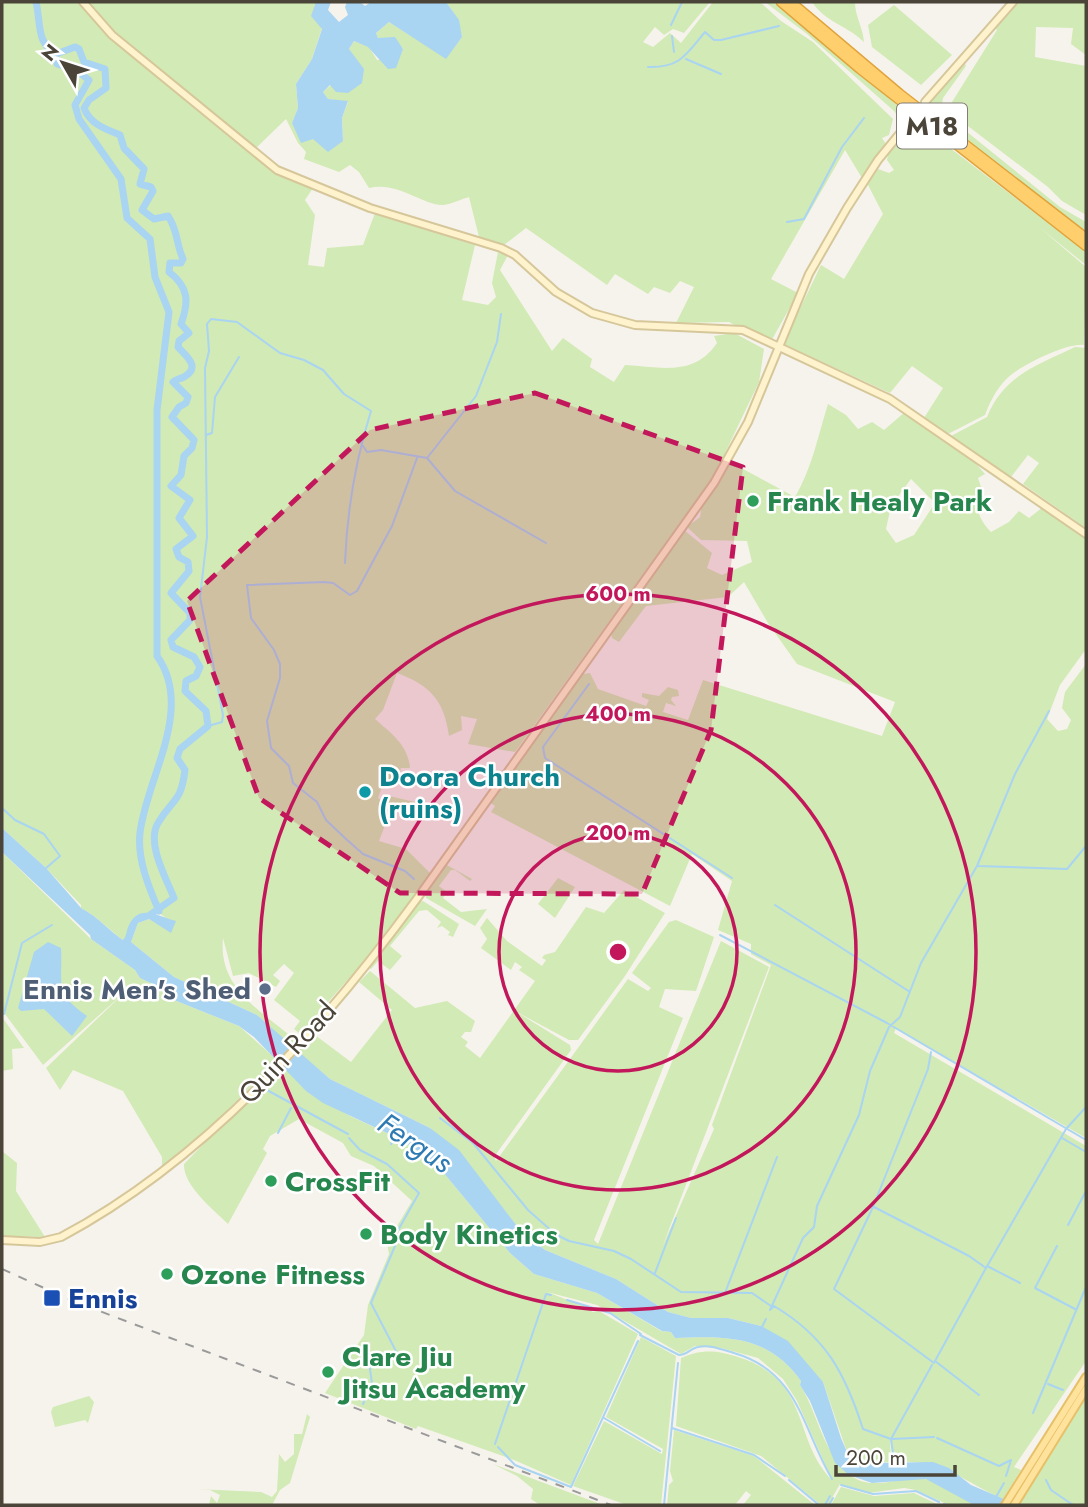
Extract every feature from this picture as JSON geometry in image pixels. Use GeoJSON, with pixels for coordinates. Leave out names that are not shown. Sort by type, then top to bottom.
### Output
{"type":"FeatureCollection","features":[{"type":"Feature","properties":{"kind":"highway","name":"M18"},"geometry":{"type":"LineString","coordinates":[[781,2],[902,103],[1086,246]]}},
{"type":"Feature","properties":{"kind":"highway","name":"M18"},"geometry":{"type":"LineString","coordinates":[[790,2],[900,94],[1086,238]]}},
{"type":"Feature","properties":{"kind":"main road"},"geometry":{"type":"LineString","coordinates":[[83,2],[112,35],[257,155],[295,179],[370,208],[501,248],[514,255],[556,292],[613,321],[654,326],[737,328],[760,338],[905,408],[1086,534]]}},
{"type":"Feature","properties":{"kind":"main road"},"geometry":{"type":"LineString","coordinates":[[925,102],[1013,2]]}},
{"type":"Feature","properties":{"kind":"main road","name":"Quin Road"},"geometry":{"type":"LineString","coordinates":[[2,1240],[51,1241],[117,1203],[188,1154],[297,1044],[401,920],[714,483],[748,422],[809,274],[846,208],[878,160],[910,121]]}},
{"type":"Feature","properties":{"kind":"main road"},"geometry":{"type":"LineString","coordinates":[[1014,1505],[1029,1474],[1086,1377]]}},
{"type":"Feature","properties":{"kind":"main road"},"geometry":{"type":"LineString","coordinates":[[1005,1505],[1086,1390]]}},
{"type":"Feature","properties":{"kind":"highlighted area"},"geometry":{"type":"Polygon","coordinates":[[[535,393],[743,467],[711,730],[642,894],[400,893],[259,798],[187,601],[370,430],[535,393]]]}},
{"type":"Feature","properties":{"kind":"green space"},"geometry":{"type":"Polygon","coordinates":[[[2,2],[316,2],[322,28],[312,59],[296,84],[298,108],[292,123],[313,139],[343,141],[342,118],[348,102],[328,99],[323,92],[357,63],[349,49],[354,41],[369,47],[377,60],[400,56],[403,48],[378,38],[376,33],[389,22],[446,58],[462,37],[458,20],[446,2],[710,2],[684,33],[673,29],[664,35],[655,27],[643,42],[653,47],[670,33],[681,43],[713,2],[760,2],[781,21],[813,42],[893,119],[889,135],[882,138],[886,144],[862,178],[845,150],[771,279],[798,293],[770,343],[729,322],[676,323],[694,287],[680,281],[670,293],[654,287],[648,294],[615,274],[607,285],[526,228],[504,245],[479,237],[469,197],[445,205],[435,204],[399,190],[369,188],[359,172],[350,165],[339,172],[304,159],[306,152],[298,143],[286,119],[254,150],[275,173],[313,188],[305,200],[315,215],[308,265],[324,267],[327,248],[363,245],[375,213],[475,245],[462,300],[488,305],[496,297],[492,283],[498,252],[508,255],[500,270],[552,351],[563,338],[592,359],[590,367],[614,382],[625,365],[676,368],[698,361],[717,343],[714,336],[734,333],[764,349],[759,382],[715,474],[515,752],[468,744],[477,719],[461,716],[462,730],[449,736],[443,712],[433,695],[418,683],[397,673],[383,710],[375,719],[403,746],[410,768],[401,768],[399,775],[382,787],[378,798],[383,801],[385,795],[432,806],[439,811],[393,804],[379,841],[406,849],[431,874],[357,969],[300,1034],[294,1029],[300,1021],[274,1000],[294,973],[284,964],[273,975],[280,981],[276,987],[249,973],[233,976],[223,938],[223,956],[235,985],[256,1008],[295,1040],[290,1046],[257,1015],[174,977],[131,942],[138,923],[149,919],[165,928],[169,920],[156,911],[144,916],[133,923],[126,940],[123,940],[81,909],[81,905],[46,868],[2,828],[2,2]]]}},
{"type":"Feature","properties":{"kind":"green space"},"geometry":{"type":"Polygon","coordinates":[[[765,2],[781,2],[909,116],[899,130],[899,118],[894,111],[807,34],[765,2]]]}},
{"type":"Feature","properties":{"kind":"green space"},"geometry":{"type":"Polygon","coordinates":[[[812,2],[855,2],[864,42],[823,14],[812,2]]]}},
{"type":"Feature","properties":{"kind":"green space"},"geometry":{"type":"Polygon","coordinates":[[[1016,2],[1086,2],[1086,55],[1071,44],[1073,28],[1036,27],[1035,57],[1086,66],[1086,215],[1062,201],[1048,187],[947,110],[997,30],[994,26],[1016,2]]]}},
{"type":"Feature","properties":{"kind":"green space"},"geometry":{"type":"Polygon","coordinates":[[[894,5],[952,55],[921,85],[872,47],[868,25],[894,5]]]}},
{"type":"Feature","properties":{"kind":"green space"},"geometry":{"type":"Polygon","coordinates":[[[964,62],[966,66],[943,98],[941,111],[1060,207],[1086,222],[1086,233],[925,108],[964,62]]]}},
{"type":"Feature","properties":{"kind":"green space"},"geometry":{"type":"Polygon","coordinates":[[[916,122],[1086,252],[1086,265],[1039,227],[1086,267],[1084,345],[1058,350],[1019,370],[999,387],[985,415],[946,435],[924,418],[943,388],[912,366],[890,393],[783,344],[821,265],[844,279],[883,214],[867,183],[878,169],[889,173],[894,170],[887,160],[888,155],[916,122]]]}},
{"type":"Feature","properties":{"kind":"green space"},"geometry":{"type":"Polygon","coordinates":[[[1075,347],[1086,348],[1086,528],[1023,484],[1039,463],[1028,455],[1011,477],[951,436],[987,417],[1002,391],[1023,373],[1075,347]]]}},
{"type":"Feature","properties":{"kind":"green space"},"geometry":{"type":"Polygon","coordinates":[[[828,404],[846,415],[858,429],[872,422],[884,430],[905,412],[972,459],[985,474],[978,478],[982,490],[978,507],[983,522],[991,532],[1009,522],[1019,511],[1029,518],[1043,507],[1086,537],[1086,649],[1060,685],[1047,719],[1058,731],[1067,729],[1071,720],[1062,708],[1065,692],[1086,664],[1086,1138],[896,1028],[894,1033],[1086,1146],[1086,1361],[1014,1467],[1021,1470],[1003,1499],[940,1467],[895,1462],[890,1438],[891,1462],[872,1463],[847,1452],[823,1382],[761,1326],[728,1318],[691,1318],[668,1312],[616,1279],[545,1250],[520,1230],[495,1198],[430,1128],[330,1079],[296,1050],[311,1032],[351,1062],[392,1010],[359,982],[370,971],[415,1008],[447,1001],[475,1021],[471,1032],[465,1032],[461,1037],[468,1042],[465,1046],[480,1058],[535,981],[519,970],[522,967],[515,962],[511,970],[481,948],[487,939],[480,928],[487,918],[507,941],[542,966],[546,960],[542,958],[544,955],[555,952],[586,907],[604,913],[624,890],[665,913],[625,976],[578,1040],[569,1040],[515,1011],[570,1045],[571,1050],[494,1157],[496,1161],[628,979],[648,991],[651,988],[632,973],[669,922],[676,920],[714,937],[696,991],[665,989],[659,1007],[683,1018],[594,1240],[598,1244],[721,941],[769,967],[663,1245],[714,1129],[712,1125],[771,965],[751,954],[751,944],[718,930],[732,881],[692,854],[670,906],[491,812],[495,806],[489,802],[583,674],[590,673],[598,689],[646,706],[649,700],[642,697],[642,693],[659,696],[668,687],[678,690],[679,696],[672,697],[671,700],[676,706],[666,703],[663,712],[688,720],[703,680],[882,736],[895,702],[797,664],[744,582],[728,597],[646,606],[619,642],[612,638],[611,632],[684,530],[712,553],[707,568],[722,575],[752,562],[747,541],[701,540],[687,527],[700,517],[702,504],[730,462],[795,497],[810,463],[828,404]],[[911,479],[891,506],[886,529],[896,543],[914,535],[935,503],[911,479]]]}},
{"type":"Feature","properties":{"kind":"green space"},"geometry":{"type":"Polygon","coordinates":[[[2,852],[91,939],[135,970],[140,978],[157,986],[169,998],[239,1026],[277,1060],[198,1140],[162,1169],[162,1157],[123,1091],[73,1070],[60,1090],[46,1068],[124,993],[43,1065],[2,1010],[2,852]]]}},
{"type":"Feature","properties":{"kind":"green space"},"geometry":{"type":"Polygon","coordinates":[[[445,864],[472,879],[470,881],[451,870],[439,886],[447,892],[443,898],[461,912],[487,909],[475,926],[426,898],[425,892],[445,864]]]}},
{"type":"Feature","properties":{"kind":"green space"},"geometry":{"type":"Polygon","coordinates":[[[558,878],[575,887],[555,918],[538,904],[558,878]]]}},
{"type":"Feature","properties":{"kind":"green space"},"geometry":{"type":"Polygon","coordinates":[[[423,901],[459,924],[453,937],[448,935],[450,932],[442,926],[437,928],[441,922],[427,910],[419,911],[390,946],[402,956],[390,970],[378,961],[371,969],[368,967],[418,902],[423,901]]]}},
{"type":"Feature","properties":{"kind":"green space"},"geometry":{"type":"Polygon","coordinates":[[[2,1017],[24,1048],[12,1049],[13,1069],[2,1071],[2,1017]]]}},
{"type":"Feature","properties":{"kind":"green space"},"geometry":{"type":"Polygon","coordinates":[[[281,1065],[303,1085],[350,1116],[402,1140],[422,1153],[443,1172],[510,1253],[534,1274],[597,1293],[661,1331],[671,1332],[675,1338],[712,1337],[746,1341],[775,1355],[801,1381],[800,1385],[832,1454],[849,1474],[858,1480],[877,1483],[927,1479],[952,1489],[974,1505],[949,1505],[916,1490],[904,1488],[868,1493],[840,1484],[828,1505],[821,1505],[761,1456],[676,1426],[681,1358],[709,1352],[738,1357],[762,1367],[778,1380],[790,1395],[811,1447],[832,1480],[797,1401],[783,1379],[758,1358],[721,1348],[695,1346],[681,1354],[597,1305],[547,1292],[591,1309],[592,1312],[599,1311],[638,1334],[571,1485],[514,1460],[418,1426],[416,1429],[325,1393],[364,1335],[368,1305],[389,1254],[387,1243],[412,1201],[374,1166],[351,1156],[343,1143],[299,1119],[270,1136],[263,1149],[267,1153],[228,1224],[208,1205],[188,1181],[184,1164],[281,1065]]]}},
{"type":"Feature","properties":{"kind":"green space"},"geometry":{"type":"Polygon","coordinates":[[[2,1151],[17,1163],[16,1191],[45,1237],[2,1236],[2,1151]]]}},
{"type":"Feature","properties":{"kind":"green space"},"geometry":{"type":"Polygon","coordinates":[[[641,1337],[676,1356],[661,1505],[627,1505],[573,1486],[604,1421],[662,1454],[663,1449],[606,1417],[641,1337]]]}},
{"type":"Feature","properties":{"kind":"green space"},"geometry":{"type":"Polygon","coordinates":[[[89,1396],[94,1402],[88,1423],[85,1420],[55,1427],[51,1412],[53,1407],[89,1396]]]}},
{"type":"Feature","properties":{"kind":"green space"},"geometry":{"type":"Polygon","coordinates":[[[1086,1398],[1086,1505],[1019,1505],[1086,1398]]]}},
{"type":"Feature","properties":{"kind":"green space"},"geometry":{"type":"Polygon","coordinates":[[[307,1414],[310,1417],[290,1483],[280,1490],[272,1505],[209,1505],[211,1496],[217,1503],[220,1495],[210,1490],[195,1489],[261,1492],[272,1497],[277,1491],[279,1454],[285,1462],[294,1454],[294,1434],[302,1434],[307,1414]]]}},
{"type":"Feature","properties":{"kind":"green space"},"geometry":{"type":"Polygon","coordinates":[[[674,1430],[754,1456],[815,1505],[743,1505],[751,1495],[746,1491],[735,1505],[667,1505],[669,1485],[673,1481],[670,1471],[674,1430]]]}},
{"type":"Feature","properties":{"kind":"green space"},"geometry":{"type":"Polygon","coordinates":[[[493,1464],[603,1505],[540,1505],[531,1499],[533,1489],[517,1476],[493,1464]]]}},
{"type":"Feature","properties":{"kind":"green space"},"geometry":{"type":"Polygon","coordinates":[[[841,1487],[874,1496],[914,1493],[939,1505],[831,1505],[841,1487]]]}},
{"type":"Feature","properties":{"kind":"water"},"geometry":{"type":"Polygon","coordinates":[[[316,2],[331,2],[328,10],[339,22],[348,15],[345,7],[347,2],[360,2],[365,6],[371,2],[446,2],[459,20],[462,37],[446,59],[389,22],[376,33],[378,38],[395,37],[403,49],[396,68],[388,69],[368,47],[354,41],[349,49],[364,69],[362,83],[348,93],[336,92],[330,85],[323,92],[328,99],[348,101],[342,118],[343,141],[328,152],[313,139],[301,143],[292,123],[298,108],[296,84],[312,59],[322,29],[311,16],[316,2]]]}},
{"type":"Feature","properties":{"kind":"water","name":"Fergus"},"geometry":{"type":"Polygon","coordinates":[[[2,828],[46,868],[82,909],[123,940],[129,925],[139,914],[151,913],[176,921],[171,933],[149,919],[138,923],[131,942],[174,977],[257,1015],[330,1079],[430,1128],[459,1150],[520,1230],[545,1250],[616,1279],[668,1312],[691,1318],[728,1318],[761,1326],[788,1341],[823,1382],[847,1452],[859,1460],[872,1463],[933,1462],[949,1468],[971,1485],[1018,1505],[974,1505],[926,1479],[872,1483],[849,1475],[835,1463],[810,1401],[800,1385],[801,1381],[775,1355],[761,1347],[729,1339],[675,1338],[671,1332],[662,1331],[597,1293],[534,1274],[510,1253],[443,1172],[422,1154],[402,1140],[323,1103],[306,1091],[254,1037],[239,1026],[169,998],[157,986],[140,978],[135,970],[91,939],[90,935],[2,852],[2,828]]]}},
{"type":"Feature","properties":{"kind":"water"},"geometry":{"type":"Polygon","coordinates":[[[48,942],[61,948],[64,994],[87,1016],[72,1036],[44,1009],[21,1011],[18,1008],[34,952],[48,942]]]}},
{"type":"Feature","properties":{"kind":"waterway"},"geometry":{"type":"LineString","coordinates":[[36,2],[40,32],[50,49],[56,54],[75,47],[79,49],[84,62],[105,69],[106,88],[89,100],[84,108],[94,122],[120,135],[124,148],[144,169],[140,184],[151,187],[153,191],[142,210],[154,219],[168,216],[183,259],[181,263],[170,263],[169,272],[180,283],[186,295],[181,324],[189,333],[179,341],[178,347],[188,357],[192,369],[173,382],[188,397],[186,403],[179,407],[172,417],[194,440],[192,448],[184,456],[181,475],[171,486],[190,500],[179,518],[193,536],[176,549],[179,557],[188,562],[189,571],[171,593],[190,613],[190,620],[171,640],[173,647],[194,657],[200,667],[196,676],[186,681],[185,691],[206,711],[208,726],[180,749],[177,758],[185,770],[181,789],[158,823],[154,840],[158,860],[174,898],[151,914]]}},
{"type":"Feature","properties":{"kind":"waterway"},"geometry":{"type":"LineString","coordinates":[[671,25],[682,2]]}},
{"type":"Feature","properties":{"kind":"waterway"},"geometry":{"type":"LineString","coordinates":[[648,67],[675,62],[687,53],[705,32],[714,40],[721,40],[779,26]]}},
{"type":"Feature","properties":{"kind":"waterway"},"geometry":{"type":"LineString","coordinates":[[672,36],[674,52]]}},
{"type":"Feature","properties":{"kind":"waterway"},"geometry":{"type":"LineString","coordinates":[[56,54],[57,64],[76,70],[89,80],[75,105],[79,119],[121,179],[127,218],[150,239],[155,277],[169,312],[157,410],[157,656],[167,677],[171,698],[170,721],[140,833],[140,853],[159,911]]}},
{"type":"Feature","properties":{"kind":"waterway"},"geometry":{"type":"LineString","coordinates":[[686,59],[721,74]]}},
{"type":"Feature","properties":{"kind":"waterway"},"geometry":{"type":"LineString","coordinates":[[787,222],[804,219],[842,147],[864,118]]}},
{"type":"Feature","properties":{"kind":"waterway"},"geometry":{"type":"LineString","coordinates":[[361,443],[367,452],[381,450],[427,458],[476,396],[497,342],[501,314]]}},
{"type":"Feature","properties":{"kind":"waterway"},"geometry":{"type":"LineString","coordinates":[[208,726],[222,722],[223,715],[200,597],[207,537],[205,368],[209,351],[207,324],[211,319],[237,322],[280,353],[304,360],[323,370],[344,394],[371,411],[353,487],[345,563]]}},
{"type":"Feature","properties":{"kind":"waterway"},"geometry":{"type":"LineString","coordinates":[[206,435],[212,433],[215,397],[239,357]]}},
{"type":"Feature","properties":{"kind":"waterway"},"geometry":{"type":"LineString","coordinates":[[414,879],[405,871],[363,854],[346,839],[326,820],[317,802],[293,783],[289,766],[271,748],[267,721],[280,678],[280,664],[274,650],[251,618],[247,585],[324,582],[333,583],[350,595],[357,591],[392,526],[417,458]]}},
{"type":"Feature","properties":{"kind":"waterway"},"geometry":{"type":"LineString","coordinates":[[427,458],[455,491],[546,543]]}},
{"type":"Feature","properties":{"kind":"waterway"},"geometry":{"type":"LineString","coordinates":[[589,684],[543,747],[545,758],[732,878]]}},
{"type":"Feature","properties":{"kind":"waterway"},"geometry":{"type":"LineString","coordinates":[[770,1310],[803,1238],[814,1227],[817,1206],[859,1115],[870,1071],[889,1027],[900,1017],[921,963],[977,866],[1015,774],[1049,711]]}},
{"type":"Feature","properties":{"kind":"waterway"},"geometry":{"type":"LineString","coordinates":[[2,808],[15,820],[44,834],[60,856],[45,869]]}},
{"type":"Feature","properties":{"kind":"waterway"},"geometry":{"type":"LineString","coordinates":[[978,866],[1067,869],[1086,846]]}},
{"type":"Feature","properties":{"kind":"waterway"},"geometry":{"type":"LineString","coordinates":[[775,905],[910,992]]}},
{"type":"Feature","properties":{"kind":"waterway"},"geometry":{"type":"LineString","coordinates":[[4,1014],[22,943],[52,925]]}},
{"type":"Feature","properties":{"kind":"waterway"},"geometry":{"type":"LineString","coordinates":[[720,935],[887,1023],[1086,1140]]}},
{"type":"Feature","properties":{"kind":"waterway"},"geometry":{"type":"LineString","coordinates":[[931,1052],[928,1069],[873,1207],[834,1289],[934,1363]]}},
{"type":"Feature","properties":{"kind":"waterway"},"geometry":{"type":"LineString","coordinates":[[265,1089],[348,1134]]}},
{"type":"Feature","properties":{"kind":"waterway"},"geometry":{"type":"LineString","coordinates":[[986,1268],[1066,1129],[1086,1107]]}},
{"type":"Feature","properties":{"kind":"waterway"},"geometry":{"type":"LineString","coordinates":[[278,1133],[291,1108]]}},
{"type":"Feature","properties":{"kind":"waterway","name":"Fergus"},"geometry":{"type":"LineString","coordinates":[[440,1118],[473,1143],[528,1210],[555,1234],[569,1241],[614,1251],[681,1292],[752,1293],[771,1306]]}},
{"type":"Feature","properties":{"kind":"waterway","name":"Fergus"},"geometry":{"type":"LineString","coordinates":[[391,1144],[395,1135]]}},
{"type":"Feature","properties":{"kind":"waterway"},"geometry":{"type":"LineString","coordinates":[[349,1138],[360,1150],[387,1164],[419,1193],[392,1241]]}},
{"type":"Feature","properties":{"kind":"waterway"},"geometry":{"type":"LineString","coordinates":[[1062,1138],[1086,1152]]}},
{"type":"Feature","properties":{"kind":"waterway"},"geometry":{"type":"LineString","coordinates":[[725,1293],[777,1157]]}},
{"type":"Feature","properties":{"kind":"waterway"},"geometry":{"type":"LineString","coordinates":[[1068,1225],[1086,1191]]}},
{"type":"Feature","properties":{"kind":"waterway"},"geometry":{"type":"LineString","coordinates":[[874,1207],[969,1256],[986,1268],[935,1361]]}},
{"type":"Feature","properties":{"kind":"waterway"},"geometry":{"type":"LineString","coordinates":[[655,1273],[676,1218]]}},
{"type":"Feature","properties":{"kind":"waterway"},"geometry":{"type":"LineString","coordinates":[[395,1246],[371,1303],[399,1357]]}},
{"type":"Feature","properties":{"kind":"waterway"},"geometry":{"type":"LineString","coordinates":[[1057,1246],[1035,1288],[1075,1309]]}},
{"type":"Feature","properties":{"kind":"waterway"},"geometry":{"type":"LineString","coordinates":[[987,1266],[1020,1283]]}},
{"type":"Feature","properties":{"kind":"waterway"},"geometry":{"type":"LineString","coordinates":[[1033,1413],[1086,1287]]}},
{"type":"Feature","properties":{"kind":"waterway"},"geometry":{"type":"LineString","coordinates":[[495,1444],[546,1294],[551,1295]]}},
{"type":"Feature","properties":{"kind":"waterway"},"geometry":{"type":"LineString","coordinates":[[567,1300],[610,1313],[641,1334]]}},
{"type":"Feature","properties":{"kind":"waterway"},"geometry":{"type":"LineString","coordinates":[[771,1309],[774,1306],[792,1318],[820,1344],[841,1374],[863,1429],[891,1439],[894,1462]]}},
{"type":"Feature","properties":{"kind":"waterway"},"geometry":{"type":"LineString","coordinates":[[762,1327],[766,1319]]}},
{"type":"Feature","properties":{"kind":"waterway"},"geometry":{"type":"LineString","coordinates":[[640,1335],[679,1355],[703,1346],[721,1349],[756,1362],[773,1374],[796,1404],[832,1479]]}},
{"type":"Feature","properties":{"kind":"waterway"},"geometry":{"type":"LineString","coordinates":[[498,1447],[515,1465],[571,1487],[638,1341]]}},
{"type":"Feature","properties":{"kind":"waterway"},"geometry":{"type":"LineString","coordinates":[[363,1404],[372,1383],[367,1349]]}},
{"type":"Feature","properties":{"kind":"waterway"},"geometry":{"type":"LineString","coordinates":[[935,1361],[979,1395]]}},
{"type":"Feature","properties":{"kind":"waterway"},"geometry":{"type":"LineString","coordinates":[[664,1505],[678,1363]]}},
{"type":"Feature","properties":{"kind":"waterway"},"geometry":{"type":"LineString","coordinates":[[891,1439],[932,1365]]}},
{"type":"Feature","properties":{"kind":"waterway"},"geometry":{"type":"LineString","coordinates":[[1048,1384],[1063,1390]]}},
{"type":"Feature","properties":{"kind":"waterway"},"geometry":{"type":"LineString","coordinates":[[604,1418],[660,1451]]}},
{"type":"Feature","properties":{"kind":"waterway"},"geometry":{"type":"LineString","coordinates":[[672,1428],[754,1455],[785,1476]]}},
{"type":"Feature","properties":{"kind":"waterway"},"geometry":{"type":"LineString","coordinates":[[892,1439],[934,1437]]}},
{"type":"Feature","properties":{"kind":"waterway"},"geometry":{"type":"LineString","coordinates":[[937,1438],[999,1466],[1011,1460],[1006,1476]]}},
{"type":"Feature","properties":{"kind":"waterway"},"geometry":{"type":"LineString","coordinates":[[789,1480],[819,1505]]}},
{"type":"Feature","properties":{"kind":"waterway"},"geometry":{"type":"LineString","coordinates":[[1046,1480],[1051,1490],[1073,1505]]}},
{"type":"Feature","properties":{"kind":"waterway"},"geometry":{"type":"LineString","coordinates":[[996,1497],[1004,1483]]}},
{"type":"Feature","properties":{"kind":"waterway"},"geometry":{"type":"LineString","coordinates":[[841,1485],[873,1494],[916,1491],[939,1502]]}},
{"type":"Feature","properties":{"kind":"waterway"},"geometry":{"type":"LineString","coordinates":[[825,1505],[830,1496]]}},
{"type":"Feature","properties":{"kind":"waterway"},"geometry":{"type":"LineString","coordinates":[[829,1505],[833,1498]]}},
{"type":"Feature","properties":{"kind":"railway"},"geometry":{"type":"LineString","coordinates":[[2,1269],[73,1301],[611,1505]]}},
{"type":"Feature","properties":{"kind":"place","name":"Frank Healy Park"},"geometry":{"type":"Point","coordinates":[753,501]}},
{"type":"Feature","properties":{"kind":"place","name":"Doora Church (ruins)"},"geometry":{"type":"Point","coordinates":[365,792]}},
{"type":"Feature","properties":{"kind":"place","name":"Ennis Men's Shed"},"geometry":{"type":"Point","coordinates":[265,989]}},
{"type":"Feature","properties":{"kind":"place","name":"CrossFit"},"geometry":{"type":"Point","coordinates":[271,1181]}},
{"type":"Feature","properties":{"kind":"place","name":"Body Kinetics"},"geometry":{"type":"Point","coordinates":[366,1234]}},
{"type":"Feature","properties":{"kind":"place","name":"Ozone Fitness"},"geometry":{"type":"Point","coordinates":[167,1274]}},
{"type":"Feature","properties":{"kind":"place","name":"Ennis"},"geometry":{"type":"Point","coordinates":[52,1298]}},
{"type":"Feature","properties":{"kind":"place","name":"Clare Jiu Jitsu Academy"},"geometry":{"type":"Point","coordinates":[328,1372]}}]}
